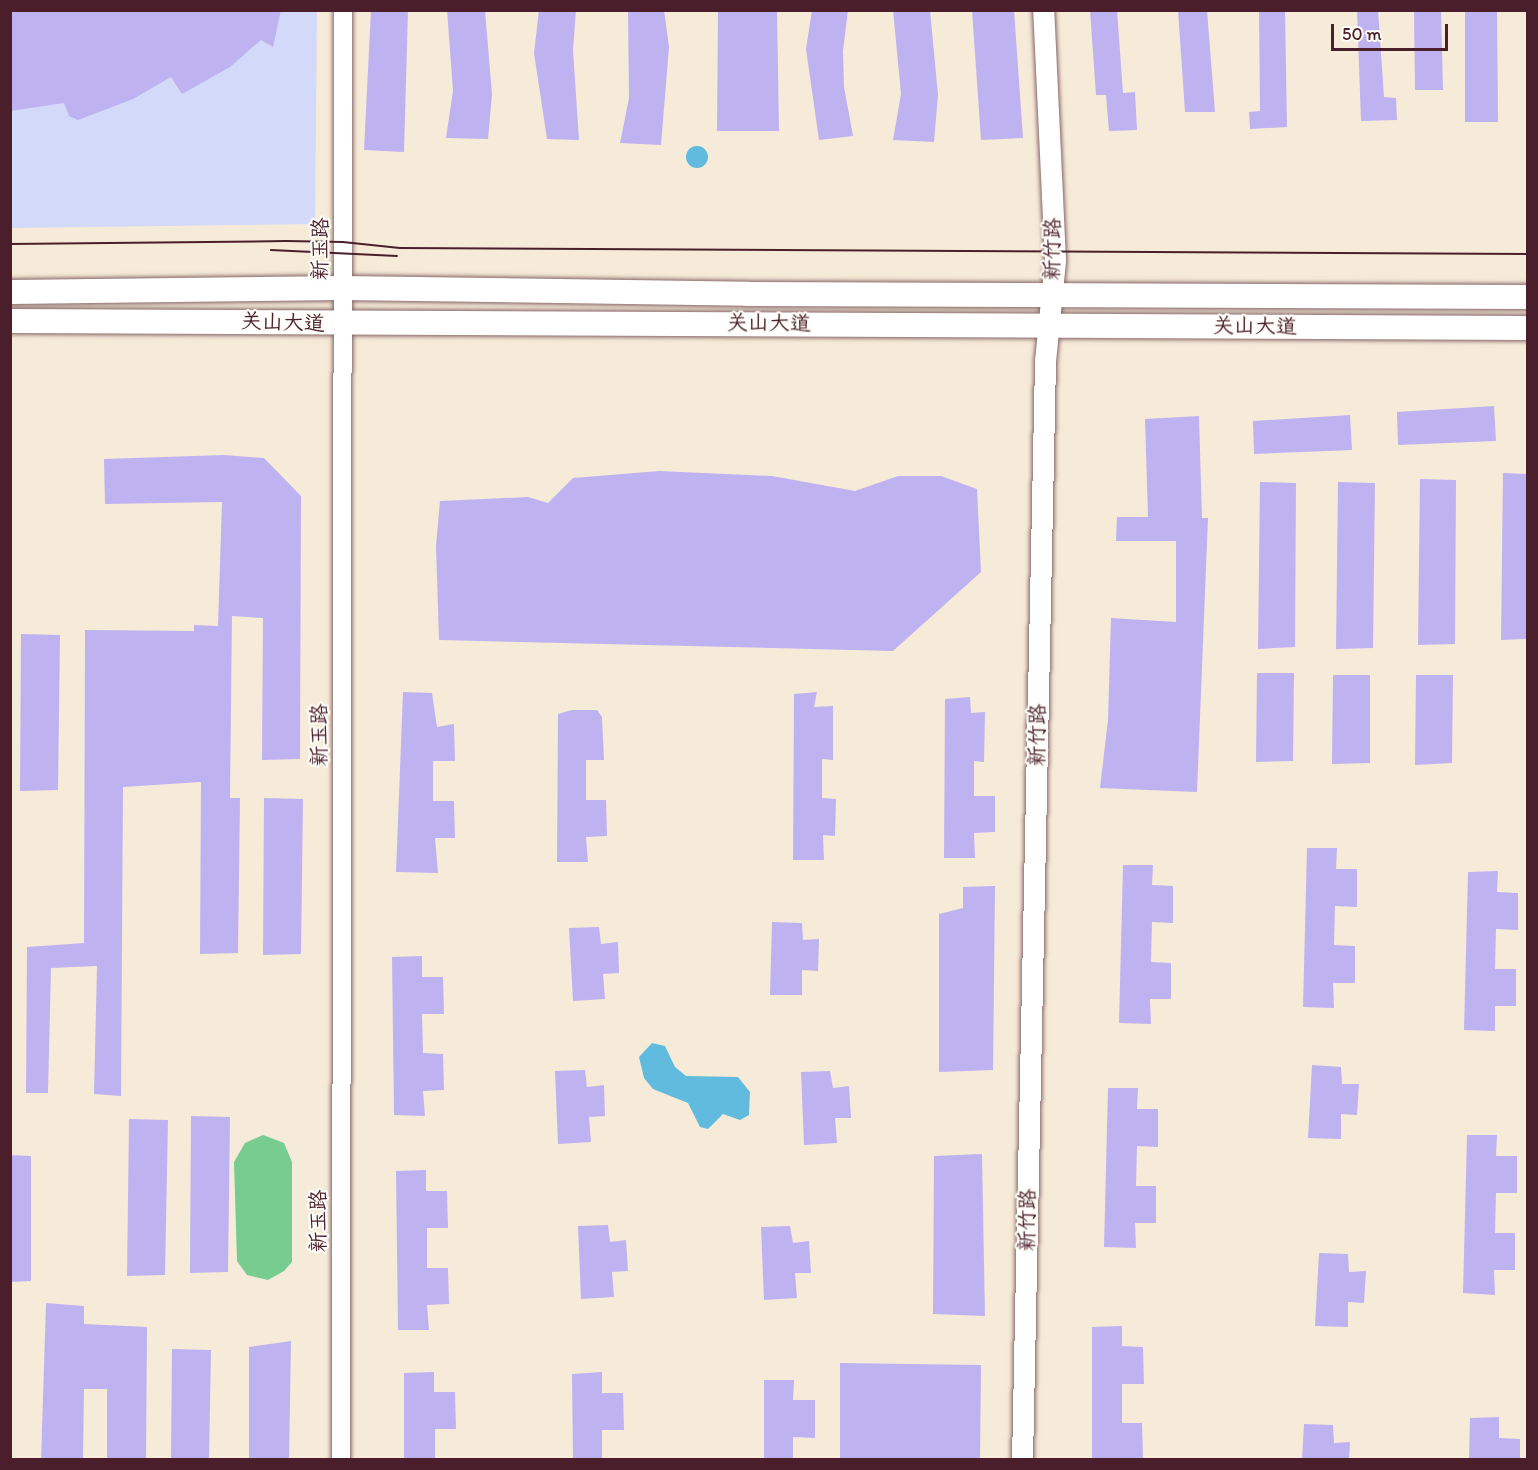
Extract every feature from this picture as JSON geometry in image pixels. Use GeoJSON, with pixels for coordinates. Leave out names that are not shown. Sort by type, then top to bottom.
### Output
{"type":"FeatureCollection","features":[{"type":"Feature","properties":{"kind":"main road","name":"新竹路"},"geometry":{"type":"LineString","coordinates":[[1022,1460],[1045,373],[1055,254],[1042,10]]}},
{"type":"Feature","properties":{"kind":"main road","name":"关山大道"},"geometry":{"type":"LineString","coordinates":[[10,292],[342,288],[1051,296],[1527,297]]}},
{"type":"Feature","properties":{"kind":"main road","name":"关山大道"},"geometry":{"type":"LineString","coordinates":[[10,321],[264,320],[342,324],[447,321],[1527,328]]}},
{"type":"Feature","properties":{"kind":"street","name":"新玉路"},"geometry":{"type":"LineString","coordinates":[[341,1460],[343,10]]}},
{"type":"Feature","properties":{"kind":"shaded area"},"geometry":{"type":"Polygon","coordinates":[[[10,11],[317,11],[315,224],[11,228],[10,11]]]}},
{"type":"Feature","properties":{"kind":"green space"},"geometry":{"type":"Polygon","coordinates":[[[263,1135],[284,1143],[292,1162],[292,1262],[284,1271],[268,1280],[247,1275],[237,1261],[234,1162],[245,1143],[263,1135]]]}},
{"type":"Feature","properties":{"kind":"water"},"geometry":{"type":"Polygon","coordinates":[[[697,146],[705,149],[708,157],[705,165],[697,168],[689,165],[686,157],[689,149],[697,146]]]}},
{"type":"Feature","properties":{"kind":"water"},"geometry":{"type":"Polygon","coordinates":[[[652,1043],[665,1046],[675,1067],[686,1076],[738,1077],[750,1092],[749,1115],[740,1120],[723,1114],[708,1129],[700,1127],[688,1103],[653,1089],[644,1078],[639,1057],[652,1043]]]}},
{"type":"Feature","properties":{"kind":"building"},"geometry":{"type":"Polygon","coordinates":[[[10,10],[281,10],[273,47],[261,40],[230,67],[182,94],[171,77],[133,99],[78,120],[69,116],[64,103],[10,111],[10,10]]]}},
{"type":"Feature","properties":{"kind":"building"},"geometry":{"type":"Polygon","coordinates":[[[371,10],[408,10],[404,152],[364,150],[371,10]]]}},
{"type":"Feature","properties":{"kind":"building"},"geometry":{"type":"Polygon","coordinates":[[[447,10],[485,10],[492,94],[488,139],[446,138],[453,91],[447,10]]]}},
{"type":"Feature","properties":{"kind":"building"},"geometry":{"type":"Polygon","coordinates":[[[539,10],[576,10],[573,50],[579,140],[547,139],[534,53],[539,10]]]}},
{"type":"Feature","properties":{"kind":"building"},"geometry":{"type":"Polygon","coordinates":[[[628,10],[664,10],[669,47],[661,145],[620,143],[629,98],[628,10]]]}},
{"type":"Feature","properties":{"kind":"building"},"geometry":{"type":"Polygon","coordinates":[[[718,10],[777,10],[779,131],[717,131],[718,10]]]}},
{"type":"Feature","properties":{"kind":"building"},"geometry":{"type":"Polygon","coordinates":[[[812,10],[848,10],[843,51],[844,87],[853,136],[819,140],[806,49],[812,10]]]}},
{"type":"Feature","properties":{"kind":"building"},"geometry":{"type":"Polygon","coordinates":[[[893,10],[930,10],[938,95],[934,142],[893,140],[901,94],[893,10]]]}},
{"type":"Feature","properties":{"kind":"building"},"geometry":{"type":"Polygon","coordinates":[[[972,10],[1014,10],[1023,138],[981,140],[972,10]]]}},
{"type":"Feature","properties":{"kind":"building"},"geometry":{"type":"Polygon","coordinates":[[[1090,10],[1117,10],[1123,93],[1135,92],[1137,130],[1109,131],[1106,95],[1096,95],[1090,10]]]}},
{"type":"Feature","properties":{"kind":"building"},"geometry":{"type":"Polygon","coordinates":[[[1178,10],[1207,10],[1215,112],[1185,112],[1178,10]]]}},
{"type":"Feature","properties":{"kind":"building"},"geometry":{"type":"Polygon","coordinates":[[[1259,10],[1285,10],[1287,127],[1250,129],[1249,112],[1260,111],[1259,10]]]}},
{"type":"Feature","properties":{"kind":"building"},"geometry":{"type":"Polygon","coordinates":[[[1357,10],[1378,10],[1384,97],[1396,98],[1397,120],[1361,121],[1357,10]]]}},
{"type":"Feature","properties":{"kind":"building"},"geometry":{"type":"Polygon","coordinates":[[[1414,10],[1441,10],[1443,90],[1415,90],[1414,10]]]}},
{"type":"Feature","properties":{"kind":"building"},"geometry":{"type":"Polygon","coordinates":[[[1465,10],[1497,10],[1498,122],[1465,122],[1465,10]]]}},
{"type":"Feature","properties":{"kind":"building"},"geometry":{"type":"Polygon","coordinates":[[[1494,406],[1496,441],[1398,445],[1397,412],[1494,406]]]}},
{"type":"Feature","properties":{"kind":"building"},"geometry":{"type":"Polygon","coordinates":[[[1350,415],[1352,450],[1254,454],[1253,421],[1350,415]]]}},
{"type":"Feature","properties":{"kind":"building"},"geometry":{"type":"Polygon","coordinates":[[[1199,416],[1202,518],[1208,518],[1197,792],[1100,788],[1108,720],[1111,618],[1176,622],[1176,541],[1116,541],[1117,517],[1148,517],[1145,419],[1199,416]]]}},
{"type":"Feature","properties":{"kind":"building"},"geometry":{"type":"Polygon","coordinates":[[[224,455],[264,458],[301,496],[300,759],[262,760],[263,618],[232,616],[230,798],[240,798],[238,953],[200,954],[201,782],[123,787],[121,1096],[94,1094],[97,966],[51,968],[48,1093],[26,1093],[27,947],[84,943],[85,630],[194,631],[194,625],[218,626],[222,502],[105,504],[104,459],[224,455]]]}},
{"type":"Feature","properties":{"kind":"building"},"geometry":{"type":"Polygon","coordinates":[[[659,471],[772,476],[855,491],[898,476],[941,476],[977,489],[981,572],[893,651],[439,640],[436,546],[440,501],[528,497],[548,503],[573,478],[659,471]]]}},
{"type":"Feature","properties":{"kind":"building"},"geometry":{"type":"Polygon","coordinates":[[[1503,473],[1527,474],[1527,639],[1501,640],[1503,473]]]}},
{"type":"Feature","properties":{"kind":"building"},"geometry":{"type":"Polygon","coordinates":[[[1420,479],[1456,480],[1455,644],[1418,645],[1420,479]]]}},
{"type":"Feature","properties":{"kind":"building"},"geometry":{"type":"Polygon","coordinates":[[[1260,482],[1296,483],[1295,647],[1258,649],[1260,482]]]}},
{"type":"Feature","properties":{"kind":"building"},"geometry":{"type":"Polygon","coordinates":[[[1338,482],[1375,483],[1373,648],[1336,649],[1338,482]]]}},
{"type":"Feature","properties":{"kind":"building"},"geometry":{"type":"Polygon","coordinates":[[[21,634],[60,635],[58,790],[20,791],[21,634]]]}},
{"type":"Feature","properties":{"kind":"building"},"geometry":{"type":"Polygon","coordinates":[[[1257,673],[1294,673],[1293,761],[1256,762],[1257,673]]]}},
{"type":"Feature","properties":{"kind":"building"},"geometry":{"type":"Polygon","coordinates":[[[1333,675],[1370,675],[1370,763],[1332,764],[1333,675]]]}},
{"type":"Feature","properties":{"kind":"building"},"geometry":{"type":"Polygon","coordinates":[[[1416,675],[1453,675],[1452,763],[1415,765],[1416,675]]]}},
{"type":"Feature","properties":{"kind":"building"},"geometry":{"type":"Polygon","coordinates":[[[403,692],[432,693],[437,727],[454,724],[455,761],[433,761],[433,801],[454,801],[455,838],[435,838],[438,873],[396,872],[403,692]]]}},
{"type":"Feature","properties":{"kind":"building"},"geometry":{"type":"Polygon","coordinates":[[[817,692],[814,707],[833,706],[833,760],[822,759],[822,798],[836,799],[835,836],[823,835],[824,860],[793,860],[794,694],[817,692]]]}},
{"type":"Feature","properties":{"kind":"building"},"geometry":{"type":"Polygon","coordinates":[[[970,697],[971,713],[985,712],[984,762],[974,761],[974,796],[995,796],[995,832],[974,833],[975,858],[944,858],[945,699],[970,697]]]}},
{"type":"Feature","properties":{"kind":"building"},"geometry":{"type":"Polygon","coordinates":[[[572,710],[597,710],[602,717],[604,760],[586,760],[586,800],[606,800],[607,836],[586,837],[588,862],[557,862],[558,714],[572,710]]]}},
{"type":"Feature","properties":{"kind":"building"},"geometry":{"type":"Polygon","coordinates":[[[264,798],[303,799],[301,954],[263,955],[264,798]]]}},
{"type":"Feature","properties":{"kind":"building"},"geometry":{"type":"Polygon","coordinates":[[[1307,848],[1337,848],[1336,869],[1357,869],[1357,907],[1335,906],[1334,945],[1355,946],[1355,983],[1333,983],[1334,1008],[1303,1007],[1307,848]]]}},
{"type":"Feature","properties":{"kind":"building"},"geometry":{"type":"Polygon","coordinates":[[[1123,865],[1153,865],[1152,885],[1173,886],[1173,923],[1152,922],[1151,962],[1171,963],[1171,999],[1150,999],[1151,1024],[1119,1023],[1123,865]]]}},
{"type":"Feature","properties":{"kind":"building"},"geometry":{"type":"Polygon","coordinates":[[[1498,871],[1497,892],[1518,893],[1518,930],[1496,929],[1495,969],[1516,969],[1516,1006],[1495,1006],[1495,1031],[1464,1030],[1468,872],[1498,871]]]}},
{"type":"Feature","properties":{"kind":"building"},"geometry":{"type":"Polygon","coordinates":[[[995,886],[993,1070],[939,1072],[939,914],[963,908],[963,887],[995,886]]]}},
{"type":"Feature","properties":{"kind":"building"},"geometry":{"type":"Polygon","coordinates":[[[772,922],[802,923],[803,940],[819,939],[818,971],[802,970],[802,995],[770,995],[772,922]]]}},
{"type":"Feature","properties":{"kind":"building"},"geometry":{"type":"Polygon","coordinates":[[[599,927],[601,944],[618,942],[619,973],[603,974],[605,999],[573,1001],[569,928],[599,927]]]}},
{"type":"Feature","properties":{"kind":"building"},"geometry":{"type":"Polygon","coordinates":[[[422,956],[422,977],[443,977],[444,1014],[422,1014],[423,1053],[443,1054],[444,1090],[423,1091],[425,1116],[394,1115],[392,957],[422,956]]]}},
{"type":"Feature","properties":{"kind":"building"},"geometry":{"type":"Polygon","coordinates":[[[1312,1065],[1341,1067],[1342,1084],[1359,1084],[1357,1115],[1341,1114],[1341,1139],[1308,1138],[1312,1065]]]}},
{"type":"Feature","properties":{"kind":"building"},"geometry":{"type":"Polygon","coordinates":[[[585,1070],[587,1087],[604,1085],[605,1116],[589,1117],[591,1142],[558,1144],[555,1071],[585,1070]]]}},
{"type":"Feature","properties":{"kind":"building"},"geometry":{"type":"Polygon","coordinates":[[[830,1071],[833,1088],[849,1086],[851,1118],[835,1118],[837,1143],[804,1145],[801,1072],[830,1071]]]}},
{"type":"Feature","properties":{"kind":"building"},"geometry":{"type":"Polygon","coordinates":[[[1108,1088],[1138,1088],[1137,1109],[1158,1109],[1158,1147],[1137,1146],[1136,1186],[1156,1186],[1156,1223],[1135,1223],[1136,1248],[1104,1247],[1108,1088]]]}},
{"type":"Feature","properties":{"kind":"building"},"geometry":{"type":"Polygon","coordinates":[[[191,1116],[230,1117],[228,1272],[190,1273],[191,1116]]]}},
{"type":"Feature","properties":{"kind":"building"},"geometry":{"type":"Polygon","coordinates":[[[129,1119],[168,1120],[165,1275],[127,1276],[129,1119]]]}},
{"type":"Feature","properties":{"kind":"building"},"geometry":{"type":"Polygon","coordinates":[[[1467,1135],[1497,1135],[1496,1156],[1517,1156],[1517,1193],[1496,1193],[1495,1233],[1515,1233],[1515,1270],[1494,1270],[1495,1295],[1463,1293],[1467,1135]]]}},
{"type":"Feature","properties":{"kind":"building"},"geometry":{"type":"Polygon","coordinates":[[[982,1154],[985,1316],[933,1314],[934,1156],[982,1154]]]}},
{"type":"Feature","properties":{"kind":"building"},"geometry":{"type":"Polygon","coordinates":[[[10,1155],[31,1156],[31,1281],[10,1282],[10,1155]]]}},
{"type":"Feature","properties":{"kind":"building"},"geometry":{"type":"Polygon","coordinates":[[[426,1170],[426,1191],[447,1191],[448,1228],[427,1228],[427,1268],[448,1268],[449,1304],[427,1305],[429,1330],[398,1330],[396,1171],[426,1170]]]}},
{"type":"Feature","properties":{"kind":"building"},"geometry":{"type":"Polygon","coordinates":[[[608,1225],[610,1242],[626,1240],[628,1271],[612,1272],[614,1297],[581,1299],[578,1226],[608,1225]]]}},
{"type":"Feature","properties":{"kind":"building"},"geometry":{"type":"Polygon","coordinates":[[[790,1226],[793,1243],[809,1241],[811,1273],[795,1273],[797,1298],[764,1300],[761,1227],[790,1226]]]}},
{"type":"Feature","properties":{"kind":"building"},"geometry":{"type":"Polygon","coordinates":[[[1319,1253],[1348,1254],[1349,1272],[1366,1271],[1364,1303],[1348,1302],[1348,1327],[1315,1326],[1319,1253]]]}},
{"type":"Feature","properties":{"kind":"building"},"geometry":{"type":"Polygon","coordinates":[[[46,1303],[84,1306],[84,1324],[147,1327],[146,1460],[107,1460],[107,1389],[84,1389],[83,1460],[41,1460],[46,1303]]]}},
{"type":"Feature","properties":{"kind":"building"},"geometry":{"type":"Polygon","coordinates":[[[1122,1326],[1122,1346],[1143,1347],[1144,1384],[1122,1384],[1122,1423],[1142,1423],[1143,1460],[1092,1460],[1092,1327],[1122,1326]]]}},
{"type":"Feature","properties":{"kind":"building"},"geometry":{"type":"Polygon","coordinates":[[[291,1341],[289,1460],[249,1460],[249,1347],[291,1341]]]}},
{"type":"Feature","properties":{"kind":"building"},"geometry":{"type":"Polygon","coordinates":[[[172,1349],[211,1350],[209,1460],[171,1460],[172,1349]]]}},
{"type":"Feature","properties":{"kind":"building"},"geometry":{"type":"Polygon","coordinates":[[[840,1363],[981,1365],[980,1460],[840,1460],[840,1363]]]}},
{"type":"Feature","properties":{"kind":"building"},"geometry":{"type":"Polygon","coordinates":[[[434,1372],[434,1392],[455,1392],[456,1429],[435,1429],[435,1460],[404,1460],[404,1373],[434,1372]]]}},
{"type":"Feature","properties":{"kind":"building"},"geometry":{"type":"Polygon","coordinates":[[[602,1372],[602,1393],[623,1393],[624,1430],[602,1430],[602,1460],[573,1460],[572,1374],[602,1372]]]}},
{"type":"Feature","properties":{"kind":"building"},"geometry":{"type":"Polygon","coordinates":[[[764,1380],[794,1380],[793,1400],[815,1400],[815,1438],[793,1437],[793,1460],[764,1460],[764,1380]]]}},
{"type":"Feature","properties":{"kind":"building"},"geometry":{"type":"Polygon","coordinates":[[[1499,1417],[1499,1438],[1520,1439],[1520,1460],[1469,1460],[1470,1418],[1499,1417]]]}},
{"type":"Feature","properties":{"kind":"building"},"geometry":{"type":"Polygon","coordinates":[[[1304,1424],[1333,1425],[1334,1443],[1350,1442],[1349,1460],[1302,1460],[1304,1424]]]}},
{"type":"Feature","properties":{"kind":"tram line"},"geometry":{"type":"LineString","coordinates":[[10,244],[286,241],[343,242],[400,248],[1528,254]]}},
{"type":"Feature","properties":{"kind":"tram line"},"geometry":{"type":"LineString","coordinates":[[271,250],[397,256]]}}]}
